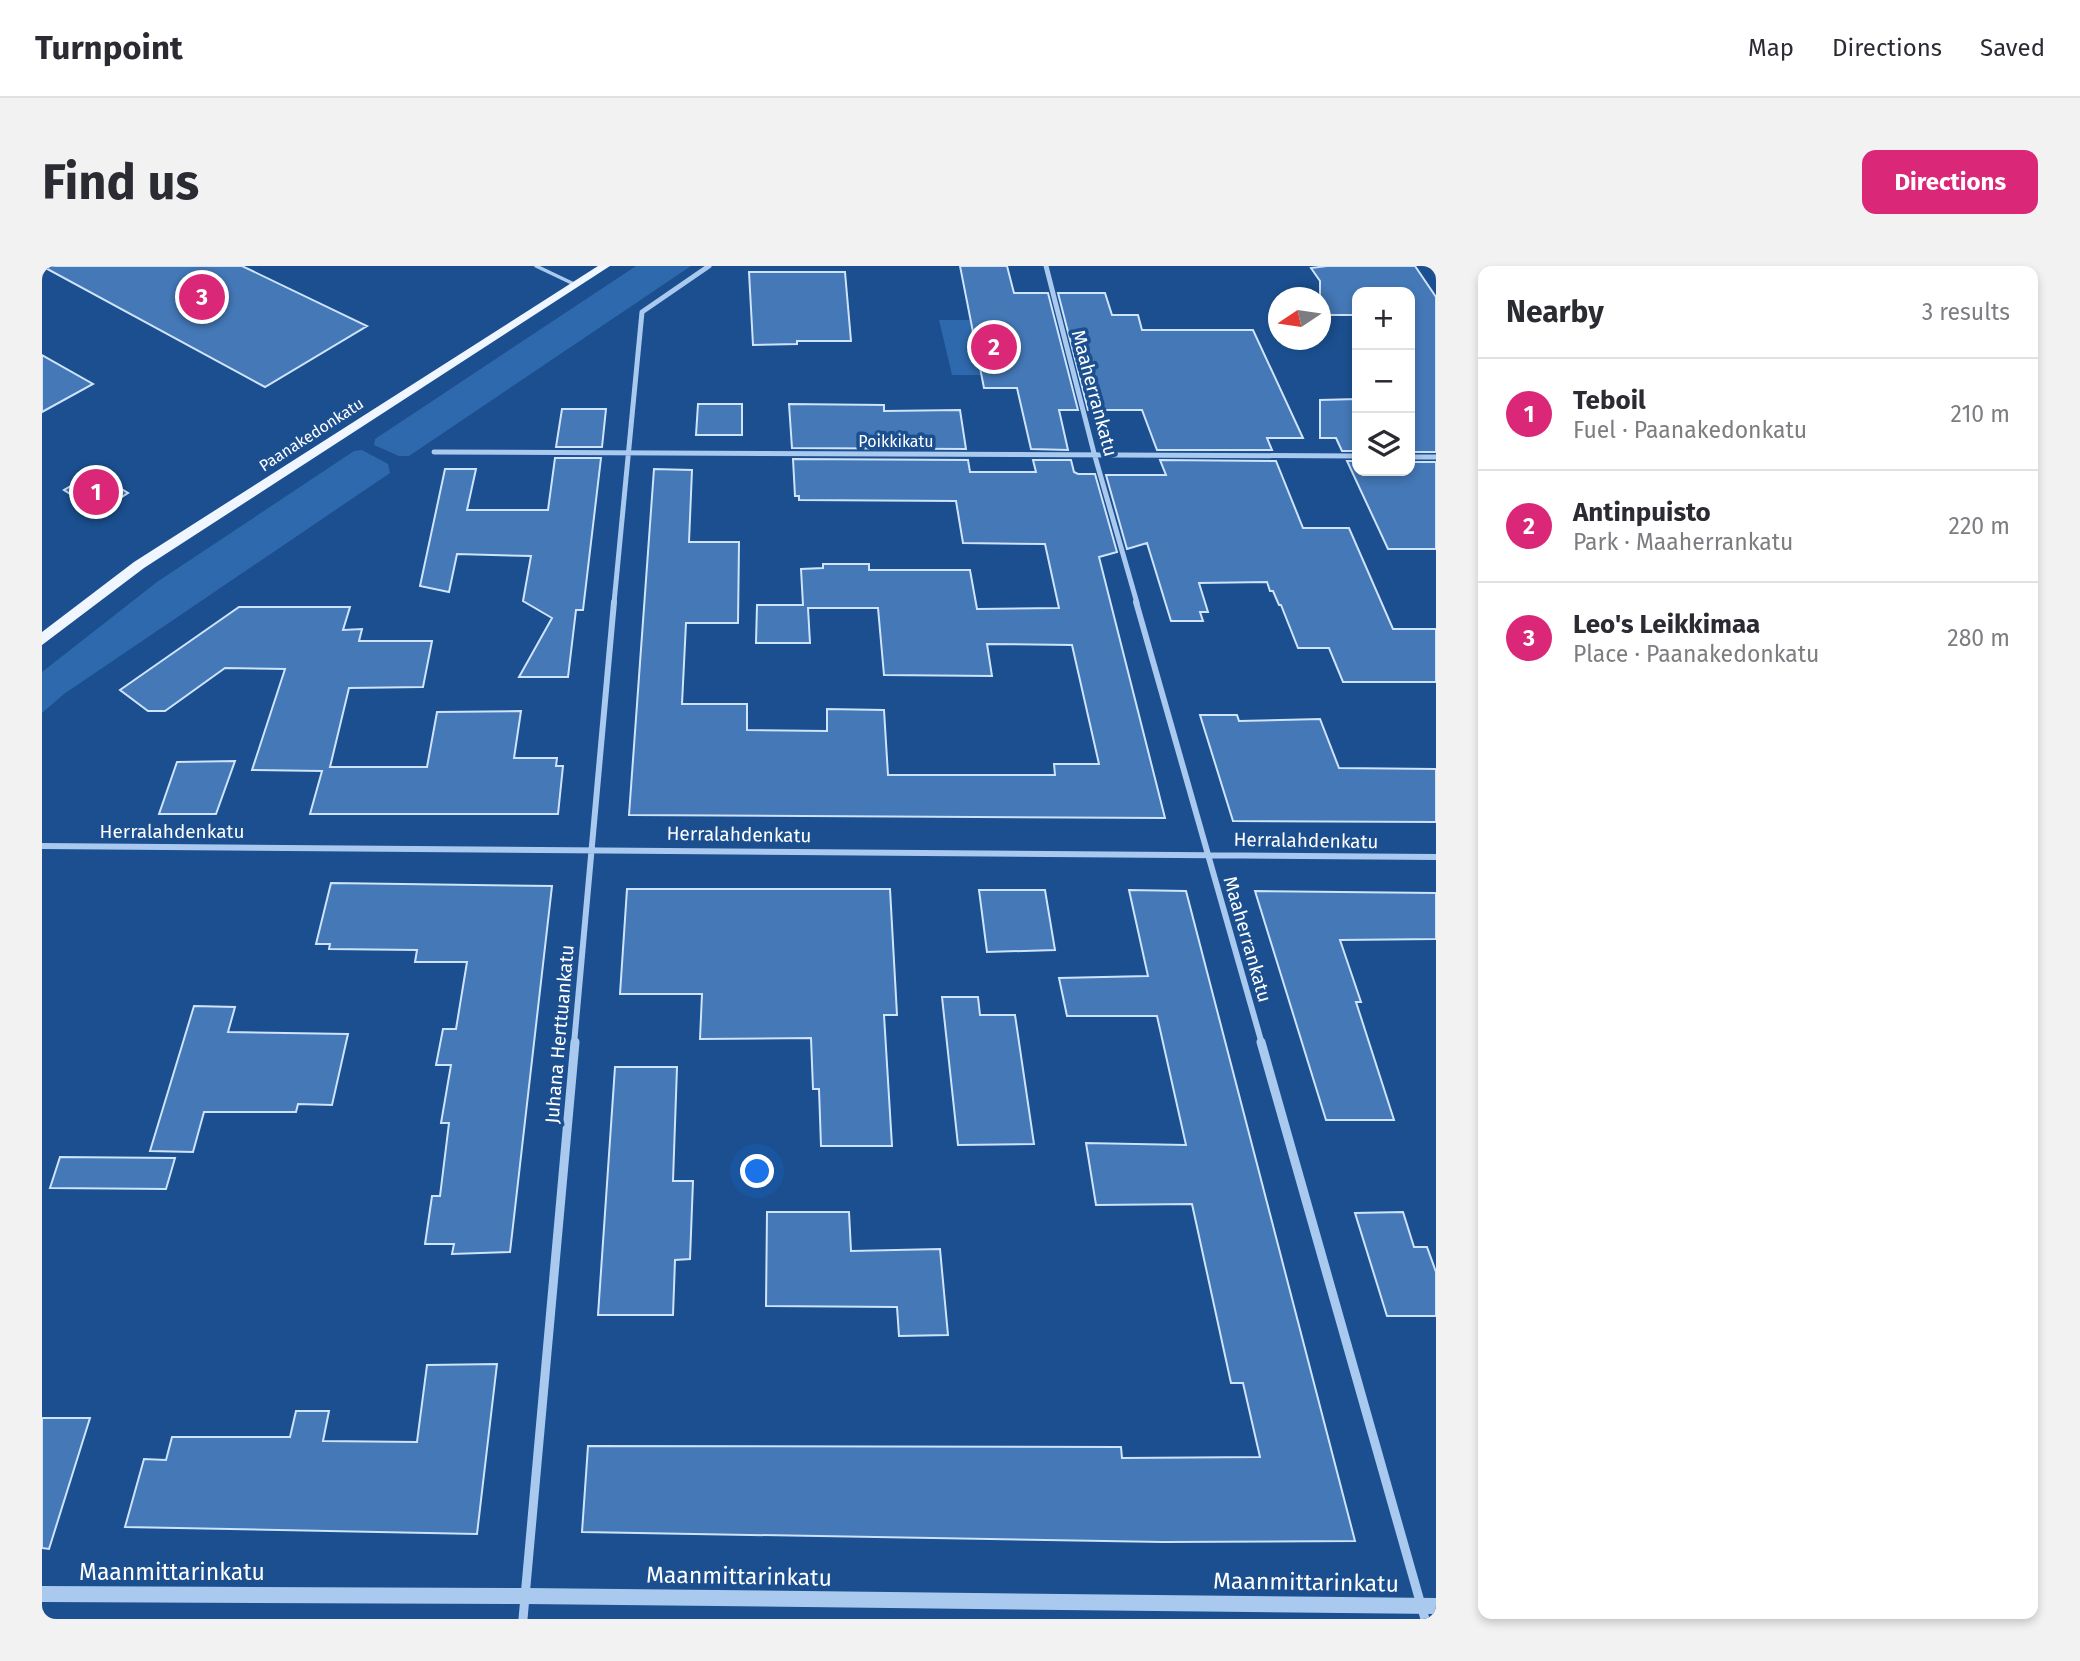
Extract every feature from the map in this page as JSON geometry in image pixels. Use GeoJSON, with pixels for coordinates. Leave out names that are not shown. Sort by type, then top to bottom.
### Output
{"type":"FeatureCollection","features":[{"type":"Feature","properties":{"kind":"main road","name":"Paanakedonkatu"},"geometry":{"type":"LineString","coordinates":[[42,640],[139,565],[605,266]]}},
{"type":"Feature","properties":{"kind":"street"},"geometry":{"type":"LineString","coordinates":[[627,452],[642,312],[709,266]]}},
{"type":"Feature","properties":{"kind":"street","name":"Maaherrankatu"},"geometry":{"type":"LineString","coordinates":[[1045,266],[1094,453],[1207,854],[1427,1610]]}},
{"type":"Feature","properties":{"kind":"street","name":"Poikkikatu"},"geometry":{"type":"LineString","coordinates":[[434,452],[1352,456]]}},
{"type":"Feature","properties":{"kind":"street","name":"Juhana Herttuankatu"},"geometry":{"type":"LineString","coordinates":[[523,1619],[627,452]]}},
{"type":"Feature","properties":{"kind":"street"},"geometry":{"type":"LineString","coordinates":[[1415,457],[1436,457]]}},
{"type":"Feature","properties":{"kind":"street","name":"Herralahdenkatu"},"geometry":{"type":"LineString","coordinates":[[42,846],[1436,857]]}},
{"type":"Feature","properties":{"kind":"street","name":"Maanmittarinkatu"},"geometry":{"type":"LineString","coordinates":[[42,1594],[525,1596],[1427,1610]]}},
{"type":"Feature","properties":{"kind":"lane"},"geometry":{"type":"LineString","coordinates":[[536,266],[576,285]]}},
{"type":"Feature","properties":{"kind":"shaded area"},"geometry":{"type":"Polygon","coordinates":[[[636,266],[691,266],[409,456],[399,456],[374,445],[375,439],[636,266]]]}},
{"type":"Feature","properties":{"kind":"shaded area"},"geometry":{"type":"Polygon","coordinates":[[[939,320],[1035,320],[1050,375],[952,375],[939,320]]]}},
{"type":"Feature","properties":{"kind":"shaded area"},"geometry":{"type":"Polygon","coordinates":[[[362,450],[388,464],[390,473],[64,694],[42,713],[42,672],[157,582],[354,451],[362,450]]]}},
{"type":"Feature","properties":{"kind":"building"},"geometry":{"type":"Polygon","coordinates":[[[42,266],[242,266],[367,326],[265,387],[42,266]]]}},
{"type":"Feature","properties":{"kind":"building"},"geometry":{"type":"Polygon","coordinates":[[[960,266],[1007,266],[1014,293],[1048,293],[1078,410],[1059,410],[1068,450],[1031,449],[1017,388],[984,388],[960,266]]]}},
{"type":"Feature","properties":{"kind":"building"},"geometry":{"type":"Polygon","coordinates":[[[1415,266],[1436,297],[1436,452],[1415,452],[1415,287],[1352,287],[1352,315],[1331,315],[1331,287],[1320,287],[1320,281],[1311,268],[1415,266]]]}},
{"type":"Feature","properties":{"kind":"building"},"geometry":{"type":"Polygon","coordinates":[[[749,272],[845,272],[851,341],[797,341],[797,344],[753,345],[749,272]]]}},
{"type":"Feature","properties":{"kind":"building"},"geometry":{"type":"Polygon","coordinates":[[[1058,293],[1105,293],[1112,315],[1138,315],[1142,330],[1253,330],[1303,438],[1267,438],[1272,450],[1157,450],[1142,410],[1088,410],[1058,293]]]}},
{"type":"Feature","properties":{"kind":"building"},"geometry":{"type":"Polygon","coordinates":[[[42,355],[93,384],[42,412],[42,355]]]}},
{"type":"Feature","properties":{"kind":"building"},"geometry":{"type":"Polygon","coordinates":[[[1352,399],[1352,451],[1342,451],[1336,438],[1320,438],[1320,400],[1352,399]]]}},
{"type":"Feature","properties":{"kind":"building"},"geometry":{"type":"Polygon","coordinates":[[[698,404],[742,404],[742,435],[696,435],[698,404]]]}},
{"type":"Feature","properties":{"kind":"building"},"geometry":{"type":"Polygon","coordinates":[[[789,404],[884,405],[884,411],[960,410],[966,449],[792,448],[789,404]]]}},
{"type":"Feature","properties":{"kind":"building"},"geometry":{"type":"Polygon","coordinates":[[[562,409],[606,409],[602,447],[556,447],[562,409]]]}},
{"type":"Feature","properties":{"kind":"building"},"geometry":{"type":"Polygon","coordinates":[[[555,458],[601,458],[583,610],[576,610],[568,677],[519,677],[552,618],[523,601],[531,556],[457,554],[449,592],[420,586],[445,469],[476,469],[467,510],[548,510],[555,458]]]}},
{"type":"Feature","properties":{"kind":"building"},"geometry":{"type":"Polygon","coordinates":[[[793,459],[968,460],[970,472],[1036,472],[1033,460],[1071,460],[1074,472],[1095,474],[1117,552],[1099,557],[1165,818],[629,815],[654,469],[692,470],[689,542],[739,542],[738,623],[686,623],[682,704],[747,704],[747,730],[827,731],[827,709],[884,710],[888,775],[1055,775],[1054,764],[1099,764],[1072,645],[987,644],[992,676],[884,675],[878,608],[808,608],[810,643],[756,643],[757,605],[803,605],[801,569],[823,568],[823,564],[869,564],[869,570],[970,570],[977,609],[1059,608],[1045,544],[963,543],[956,501],[799,500],[799,496],[795,496],[793,459]]]}},
{"type":"Feature","properties":{"kind":"building"},"geometry":{"type":"Polygon","coordinates":[[[1160,460],[1276,461],[1303,528],[1349,528],[1393,629],[1436,629],[1436,682],[1343,682],[1329,648],[1298,648],[1281,605],[1273,591],[1270,591],[1267,582],[1199,583],[1208,612],[1200,612],[1203,621],[1171,621],[1147,543],[1127,549],[1106,475],[1166,475],[1160,460]]]}},
{"type":"Feature","properties":{"kind":"building"},"geometry":{"type":"Polygon","coordinates":[[[1415,462],[1436,462],[1436,549],[1388,549],[1354,476],[1415,476],[1415,462]]]}},
{"type":"Feature","properties":{"kind":"building"},"geometry":{"type":"Polygon","coordinates":[[[94,472],[128,493],[98,512],[64,490],[94,472]]]}},
{"type":"Feature","properties":{"kind":"building"},"geometry":{"type":"Polygon","coordinates":[[[239,607],[350,607],[343,630],[362,629],[359,641],[432,641],[423,687],[349,688],[330,767],[427,767],[437,712],[521,711],[514,758],[557,758],[556,766],[563,766],[558,814],[310,814],[322,771],[252,770],[285,669],[225,668],[165,711],[148,711],[120,690],[239,607]]]}},
{"type":"Feature","properties":{"kind":"building"},"geometry":{"type":"Polygon","coordinates":[[[1200,715],[1237,715],[1239,721],[1320,719],[1339,768],[1436,769],[1436,822],[1233,821],[1200,715]]]}},
{"type":"Feature","properties":{"kind":"building"},"geometry":{"type":"Polygon","coordinates":[[[235,761],[216,814],[159,814],[177,762],[235,761]]]}},
{"type":"Feature","properties":{"kind":"building"},"geometry":{"type":"Polygon","coordinates":[[[331,883],[552,886],[510,1252],[452,1254],[454,1244],[425,1244],[432,1196],[440,1196],[449,1123],[441,1123],[451,1065],[436,1065],[443,1029],[456,1029],[467,962],[415,962],[417,950],[329,949],[330,944],[316,944],[331,883]]]}},
{"type":"Feature","properties":{"kind":"building"},"geometry":{"type":"Polygon","coordinates":[[[627,889],[890,889],[897,1015],[884,1015],[892,1146],[821,1146],[819,1089],[813,1089],[811,1038],[700,1039],[702,994],[620,994],[627,889]]]}},
{"type":"Feature","properties":{"kind":"building"},"geometry":{"type":"Polygon","coordinates":[[[979,890],[1045,890],[1055,950],[987,952],[979,890]]]}},
{"type":"Feature","properties":{"kind":"building"},"geometry":{"type":"Polygon","coordinates":[[[1129,890],[1186,891],[1355,1541],[1163,1542],[582,1532],[588,1446],[1121,1447],[1122,1458],[1260,1457],[1243,1383],[1231,1383],[1192,1204],[1096,1205],[1086,1143],[1186,1145],[1157,1016],[1067,1016],[1059,978],[1148,976],[1129,890]]]}},
{"type":"Feature","properties":{"kind":"building"},"geometry":{"type":"Polygon","coordinates":[[[1255,891],[1436,893],[1436,939],[1340,940],[1361,1002],[1356,1002],[1394,1120],[1326,1120],[1255,891]]]}},
{"type":"Feature","properties":{"kind":"building"},"geometry":{"type":"Polygon","coordinates":[[[942,997],[978,997],[980,1015],[1015,1015],[1034,1144],[958,1145],[942,997]]]}},
{"type":"Feature","properties":{"kind":"building"},"geometry":{"type":"Polygon","coordinates":[[[194,1006],[235,1007],[228,1032],[348,1034],[332,1105],[298,1104],[296,1112],[204,1112],[193,1152],[150,1151],[194,1006]]]}},
{"type":"Feature","properties":{"kind":"building"},"geometry":{"type":"Polygon","coordinates":[[[615,1067],[677,1067],[673,1181],[693,1181],[690,1259],[675,1260],[673,1315],[598,1315],[615,1067]]]}},
{"type":"Feature","properties":{"kind":"building"},"geometry":{"type":"Polygon","coordinates":[[[60,1157],[175,1158],[166,1189],[50,1188],[60,1157]]]}},
{"type":"Feature","properties":{"kind":"building"},"geometry":{"type":"Polygon","coordinates":[[[767,1212],[849,1212],[851,1251],[940,1249],[948,1335],[899,1336],[897,1307],[766,1306],[767,1212]]]}},
{"type":"Feature","properties":{"kind":"building"},"geometry":{"type":"Polygon","coordinates":[[[1403,1212],[1414,1247],[1427,1247],[1436,1272],[1436,1316],[1387,1316],[1355,1213],[1403,1212]]]}},
{"type":"Feature","properties":{"kind":"building"},"geometry":{"type":"Polygon","coordinates":[[[497,1364],[477,1534],[125,1527],[144,1459],[166,1460],[172,1437],[290,1437],[296,1411],[329,1411],[323,1441],[417,1442],[427,1365],[497,1364]]]}},
{"type":"Feature","properties":{"kind":"building"},"geometry":{"type":"Polygon","coordinates":[[[42,1418],[90,1418],[49,1549],[42,1548],[42,1418]]]}},
{"type":"Feature","properties":{"kind":"place","name":"Leo's Leikkimaa"},"geometry":{"type":"Point","coordinates":[202,297]}},
{"type":"Feature","properties":{"kind":"place","name":"Antinpuisto"},"geometry":{"type":"Point","coordinates":[994,347]}},
{"type":"Feature","properties":{"kind":"place","name":"Teboil"},"geometry":{"type":"Point","coordinates":[96,492]}}]}
